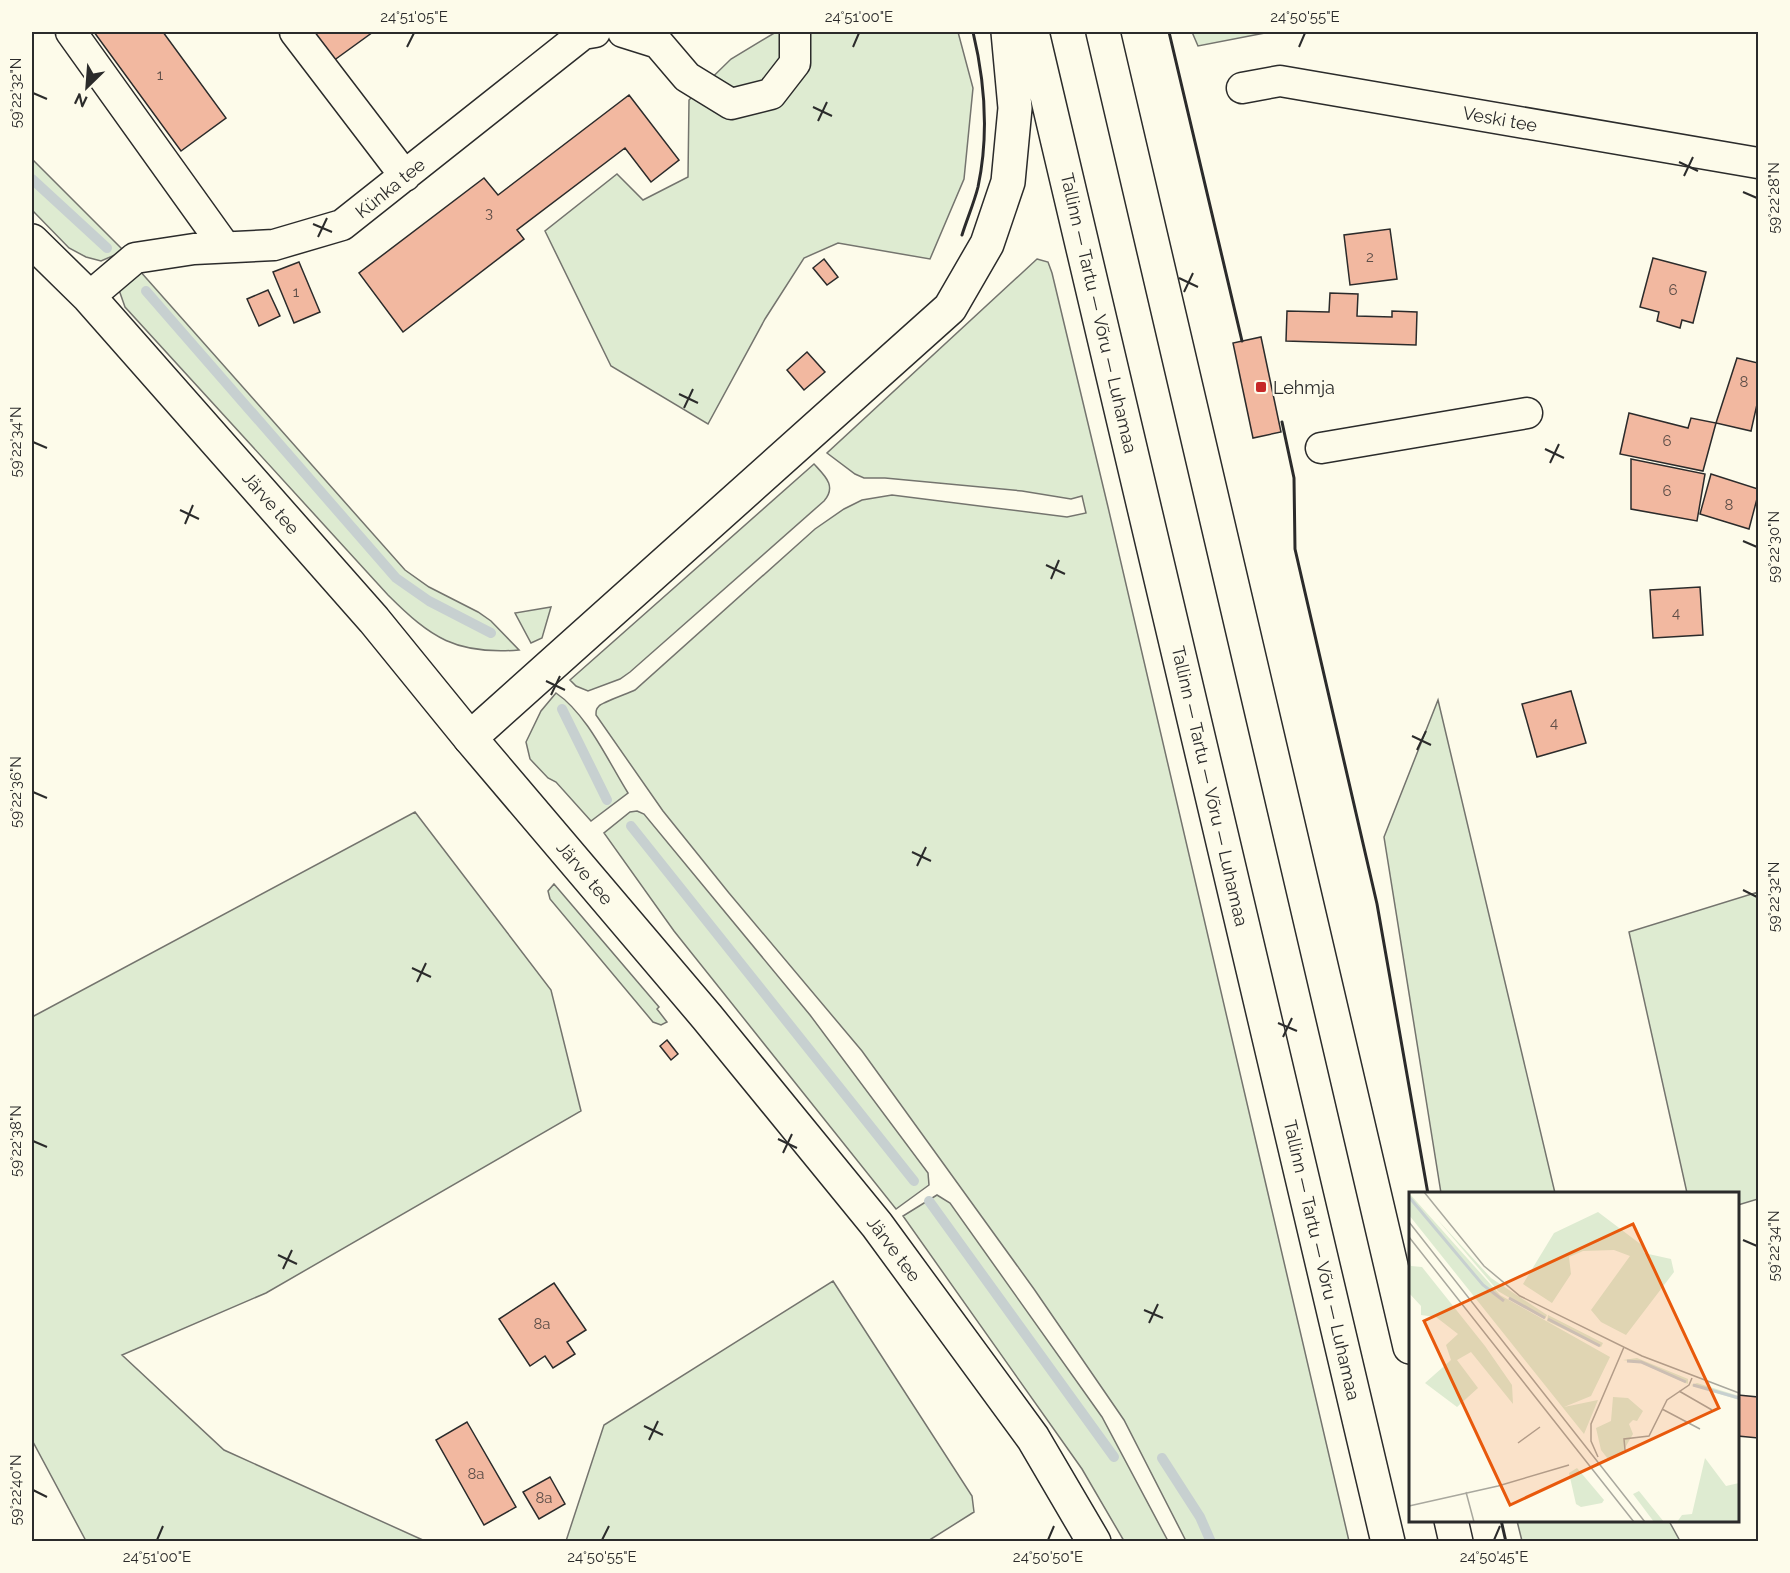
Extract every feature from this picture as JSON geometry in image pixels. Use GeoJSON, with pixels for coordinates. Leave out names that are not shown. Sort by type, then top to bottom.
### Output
{"type":"FeatureCollection","features":[{"type":"Feature","properties":{"kind":"main road"},"geometry":{"type":"LineString","coordinates":[[470,738],[950,308],[987,244],[1008,182],[1015,108],[1008,32]]}},
{"type":"Feature","properties":{"kind":"main road","name":"Tallinn — Tartu — Võru — Luhamaa"},"geometry":{"type":"LineString","coordinates":[[1032,32],[1388,1542]]}},
{"type":"Feature","properties":{"kind":"main road"},"geometry":{"type":"LineString","coordinates":[[1102,32],[1409,1343]]}},
{"type":"Feature","properties":{"kind":"main road","name":"Järve tee"},"geometry":{"type":"LineString","coordinates":[[32,241],[89,297],[374,620],[470,738],[707,1017],[877,1226],[1033,1438],[1094,1542]]}},
{"type":"Feature","properties":{"kind":"main road"},"geometry":{"type":"LineString","coordinates":[[1451,1522],[1456,1542]]}},
{"type":"Feature","properties":{"kind":"street"},"geometry":{"type":"LineString","coordinates":[[71,32],[225,247]]}},
{"type":"Feature","properties":{"kind":"street"},"geometry":{"type":"LineString","coordinates":[[295,32],[405,176]]}},
{"type":"Feature","properties":{"kind":"street","name":"Künka tee"},"geometry":{"type":"LineString","coordinates":[[89,297],[135,258],[194,249],[274,245],[342,225],[583,34],[595,32]]}},
{"type":"Feature","properties":{"kind":"street"},"geometry":{"type":"LineString","coordinates":[[623,32],[658,43],[687,77],[731,104],[771,94],[795,63],[795,32]]}},
{"type":"Feature","properties":{"kind":"street","name":"Veski tee"},"geometry":{"type":"LineString","coordinates":[[1242,88],[1280,81],[1758,163]]}},
{"type":"Feature","properties":{"kind":"street"},"geometry":{"type":"LineString","coordinates":[[1321,448],[1527,413]]}},
{"type":"Feature","properties":{"kind":"green space"},"geometry":{"type":"Polygon","coordinates":[[[776,32],[958,32],[973,88],[964,179],[930,259],[838,243],[804,258],[765,319],[708,424],[611,366],[545,231],[617,174],[643,200],[688,177],[689,100],[731,59],[776,32]]]}},
{"type":"Feature","properties":{"kind":"green space"},"geometry":{"type":"Polygon","coordinates":[[[1192,32],[1270,32],[1198,46],[1192,32]]]}},
{"type":"Feature","properties":{"kind":"green space"},"geometry":{"type":"Polygon","coordinates":[[[32,159],[124,251],[101,261],[86,257],[69,248],[32,210],[32,159]]]}},
{"type":"Feature","properties":{"kind":"green space"},"geometry":{"type":"Polygon","coordinates":[[[1037,259],[1048,262],[1052,273],[1349,1541],[1186,1541],[1124,1420],[1034,1289],[862,1051],[663,811],[596,715],[601,705],[635,690],[815,529],[862,500],[892,495],[1067,517],[1086,513],[1082,496],[1071,499],[1022,491],[864,478],[827,453],[1037,259]]]}},
{"type":"Feature","properties":{"kind":"green space"},"geometry":{"type":"Polygon","coordinates":[[[139,270],[405,570],[429,587],[491,621],[519,650],[478,650],[446,640],[432,633],[388,595],[125,307],[119,290],[139,270]]]}},
{"type":"Feature","properties":{"kind":"green space"},"geometry":{"type":"Polygon","coordinates":[[[814,464],[828,481],[828,496],[824,501],[630,672],[620,679],[588,691],[576,686],[570,680],[814,464]]]}},
{"type":"Feature","properties":{"kind":"green space"},"geometry":{"type":"Polygon","coordinates":[[[551,607],[542,638],[531,643],[515,613],[551,607]]]}},
{"type":"Feature","properties":{"kind":"green space"},"geometry":{"type":"Polygon","coordinates":[[[556,693],[578,713],[587,725],[628,793],[591,821],[556,782],[548,778],[530,759],[526,742],[541,711],[556,693]]]}},
{"type":"Feature","properties":{"kind":"green space"},"geometry":{"type":"Polygon","coordinates":[[[1438,700],[1555,1192],[1441,1192],[1384,837],[1438,700]]]}},
{"type":"Feature","properties":{"kind":"green space"},"geometry":{"type":"Polygon","coordinates":[[[637,811],[644,814],[810,1015],[928,1173],[929,1185],[896,1209],[674,931],[604,833],[630,812],[637,811]]]}},
{"type":"Feature","properties":{"kind":"green space"},"geometry":{"type":"Polygon","coordinates":[[[415,812],[551,990],[581,1111],[266,1293],[122,1355],[224,1450],[425,1541],[86,1541],[32,1440],[32,1017],[415,812]]]}},
{"type":"Feature","properties":{"kind":"green space"},"geometry":{"type":"Polygon","coordinates":[[[554,884],[659,1007],[657,1009],[667,1022],[661,1025],[653,1022],[550,899],[548,891],[554,884]]]}},
{"type":"Feature","properties":{"kind":"green space"},"geometry":{"type":"Polygon","coordinates":[[[1758,892],[1758,1199],[1739,1205],[1739,1192],[1687,1192],[1629,932],[1758,892]]]}},
{"type":"Feature","properties":{"kind":"green space"},"geometry":{"type":"Polygon","coordinates":[[[937,1195],[950,1203],[1102,1417],[1168,1541],[1124,1541],[1082,1469],[903,1216],[937,1195]]]}},
{"type":"Feature","properties":{"kind":"green space"},"geometry":{"type":"Polygon","coordinates":[[[833,1281],[972,1496],[974,1512],[928,1541],[566,1541],[604,1425],[833,1281]]]}},
{"type":"Feature","properties":{"kind":"green space"},"geometry":{"type":"Polygon","coordinates":[[[1517,1522],[1670,1522],[1680,1541],[1522,1541],[1517,1522]]]}},
{"type":"Feature","properties":{"kind":"building"},"geometry":{"type":"Polygon","coordinates":[[[94,32],[163,32],[226,118],[181,151],[94,32]]]}},
{"type":"Feature","properties":{"kind":"building"},"geometry":{"type":"Polygon","coordinates":[[[312,32],[373,32],[333,61],[312,32]]]}},
{"type":"Feature","properties":{"kind":"building"},"geometry":{"type":"Polygon","coordinates":[[[629,95],[679,160],[651,182],[625,148],[517,230],[524,239],[403,332],[359,273],[484,178],[498,195],[629,95]]]}},
{"type":"Feature","properties":{"kind":"building"},"geometry":{"type":"Polygon","coordinates":[[[1390,229],[1397,279],[1350,285],[1344,235],[1390,229]]]}},
{"type":"Feature","properties":{"kind":"building"},"geometry":{"type":"Polygon","coordinates":[[[1653,258],[1706,272],[1693,323],[1682,320],[1680,328],[1657,321],[1659,312],[1640,307],[1653,258]]]}},
{"type":"Feature","properties":{"kind":"building"},"geometry":{"type":"Polygon","coordinates":[[[824,259],[838,277],[827,285],[813,268],[824,259]]]}},
{"type":"Feature","properties":{"kind":"building"},"geometry":{"type":"Polygon","coordinates":[[[299,262],[320,312],[294,323],[273,272],[299,262]]]}},
{"type":"Feature","properties":{"kind":"building"},"geometry":{"type":"Polygon","coordinates":[[[268,290],[280,316],[259,326],[247,299],[268,290]]]}},
{"type":"Feature","properties":{"kind":"building"},"geometry":{"type":"Polygon","coordinates":[[[1330,293],[1358,294],[1357,316],[1392,317],[1392,311],[1417,312],[1416,345],[1286,341],[1287,311],[1329,312],[1330,293]]]}},
{"type":"Feature","properties":{"kind":"building"},"geometry":{"type":"Polygon","coordinates":[[[1261,337],[1281,432],[1253,438],[1233,343],[1261,337]]]}},
{"type":"Feature","properties":{"kind":"building"},"geometry":{"type":"Polygon","coordinates":[[[807,352],[825,372],[804,390],[787,370],[807,352]]]}},
{"type":"Feature","properties":{"kind":"building"},"geometry":{"type":"Polygon","coordinates":[[[1737,358],[1758,363],[1758,400],[1751,431],[1716,423],[1737,358]]]}},
{"type":"Feature","properties":{"kind":"building"},"geometry":{"type":"Polygon","coordinates":[[[1629,413],[1688,428],[1691,418],[1716,423],[1703,471],[1620,454],[1629,413]]]}},
{"type":"Feature","properties":{"kind":"building"},"geometry":{"type":"Polygon","coordinates":[[[1631,459],[1705,474],[1697,521],[1631,509],[1631,459]]]}},
{"type":"Feature","properties":{"kind":"building"},"geometry":{"type":"Polygon","coordinates":[[[1711,474],[1758,489],[1749,529],[1700,514],[1711,474]]]}},
{"type":"Feature","properties":{"kind":"building"},"geometry":{"type":"Polygon","coordinates":[[[1700,587],[1703,635],[1653,638],[1650,590],[1700,587]]]}},
{"type":"Feature","properties":{"kind":"building"},"geometry":{"type":"Polygon","coordinates":[[[1571,691],[1586,743],[1537,757],[1522,704],[1571,691]]]}},
{"type":"Feature","properties":{"kind":"building"},"geometry":{"type":"Polygon","coordinates":[[[667,1040],[678,1054],[671,1060],[660,1046],[667,1040]]]}},
{"type":"Feature","properties":{"kind":"building"},"geometry":{"type":"Polygon","coordinates":[[[554,1283],[586,1330],[567,1342],[575,1354],[553,1368],[545,1356],[530,1366],[499,1319],[554,1283]]]}},
{"type":"Feature","properties":{"kind":"building"},"geometry":{"type":"Polygon","coordinates":[[[1739,1395],[1758,1397],[1758,1438],[1739,1436],[1739,1395]]]}},
{"type":"Feature","properties":{"kind":"building"},"geometry":{"type":"Polygon","coordinates":[[[467,1422],[516,1507],[484,1525],[436,1440],[467,1422]]]}},
{"type":"Feature","properties":{"kind":"building"},"geometry":{"type":"Polygon","coordinates":[[[550,1477],[565,1504],[539,1519],[523,1492],[550,1477]]]}},
{"type":"Feature","properties":{"kind":"waterway"},"geometry":{"type":"LineString","coordinates":[[32,179],[107,248]]}},
{"type":"Feature","properties":{"kind":"waterway"},"geometry":{"type":"LineString","coordinates":[[146,291],[396,578],[429,601],[491,633]]}},
{"type":"Feature","properties":{"kind":"waterway"},"geometry":{"type":"LineString","coordinates":[[562,709],[607,800]]}},
{"type":"Feature","properties":{"kind":"waterway"},"geometry":{"type":"LineString","coordinates":[[631,826],[914,1181]]}},
{"type":"Feature","properties":{"kind":"waterway"},"geometry":{"type":"LineString","coordinates":[[929,1201],[1114,1457]]}},
{"type":"Feature","properties":{"kind":"waterway"},"geometry":{"type":"LineString","coordinates":[[1162,1458],[1200,1517],[1211,1542]]}},
{"type":"Feature","properties":{"kind":"wall"},"geometry":{"type":"LineString","coordinates":[[962,235],[975,199],[984,148],[983,89],[973,32]]}},
{"type":"Feature","properties":{"kind":"wall"},"geometry":{"type":"LineString","coordinates":[[1169,32],[1242,341]]}},
{"type":"Feature","properties":{"kind":"wall"},"geometry":{"type":"LineString","coordinates":[[1282,422],[1294,478],[1295,549],[1377,904],[1428,1192]]}},
{"type":"Feature","properties":{"kind":"wall"},"geometry":{"type":"LineString","coordinates":[[1501,1522],[1506,1542]]}},
{"type":"Feature","properties":{"kind":"place","name":"Lehmja"},"geometry":{"type":"Point","coordinates":[1261,387]}}]}
